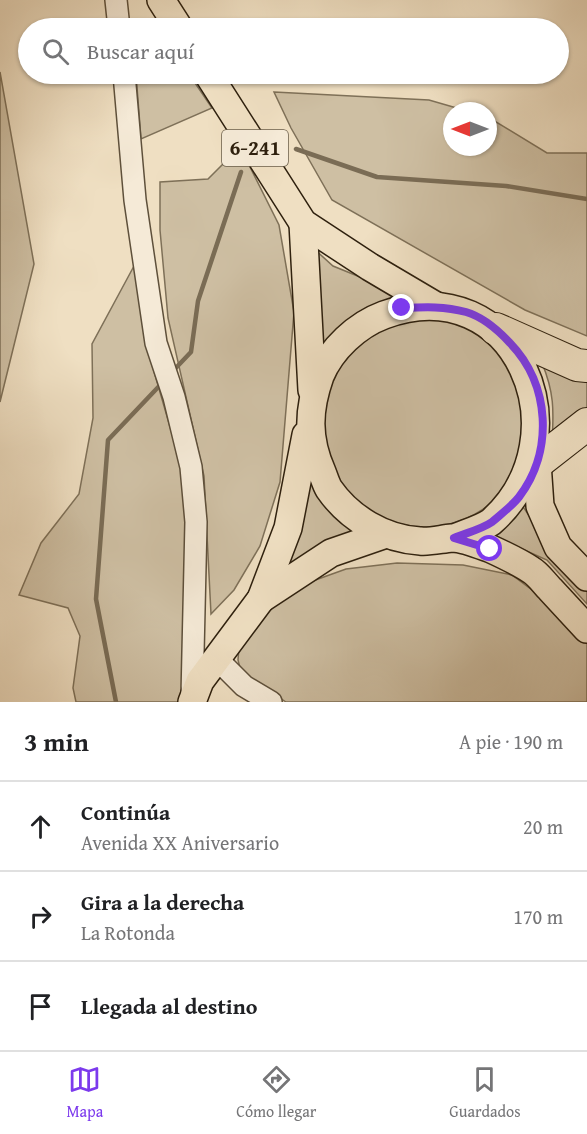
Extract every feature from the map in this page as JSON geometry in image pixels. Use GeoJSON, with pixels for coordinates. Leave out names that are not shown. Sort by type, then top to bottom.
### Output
{"type":"FeatureCollection","features":[{"type":"Feature","properties":{"kind":"highway"},"geometry":{"type":"LineString","coordinates":[[496,328],[577,365],[587,366]]}},
{"type":"Feature","properties":{"kind":"highway"},"geometry":{"type":"LineString","coordinates":[[537,464],[587,424]]}},
{"type":"Feature","properties":{"kind":"main road"},"geometry":{"type":"LineString","coordinates":[[161,0],[173,18]]}},
{"type":"Feature","properties":{"kind":"main road","name":"6-241"},"geometry":{"type":"LineString","coordinates":[[214,84],[303,223],[370,267],[436,306]]}},
{"type":"Feature","properties":{"kind":"main road","name":"6-241"},"geometry":{"type":"LineString","coordinates":[[303,223],[313,454],[328,488],[354,516],[386,534],[420,541],[454,538],[490,523],[518,497],[537,464]]}},
{"type":"Feature","properties":{"kind":"main road","name":"6-241"},"geometry":{"type":"LineString","coordinates":[[311,407],[324,367],[344,340],[371,320],[402,308],[436,306],[468,313],[496,328],[522,355],[539,389],[544,426],[537,464],[540,506],[558,547],[587,577]]}},
{"type":"Feature","properties":{"kind":"main road"},"geometry":{"type":"LineString","coordinates":[[192,701],[200,681],[261,599],[288,528],[311,407]]}},
{"type":"Feature","properties":{"kind":"main road"},"geometry":{"type":"LineString","coordinates":[[261,599],[331,553],[386,534]]}},
{"type":"Feature","properties":{"kind":"main road","name":"6-241"},"geometry":{"type":"LineString","coordinates":[[454,538],[490,549],[533,570],[587,629]]}},
{"type":"Feature","properties":{"kind":"street"},"geometry":{"type":"LineString","coordinates":[[116,0],[118,18]]}},
{"type":"Feature","properties":{"kind":"street"},"geometry":{"type":"LineString","coordinates":[[125,84],[135,200],[156,343],[191,467],[196,522],[192,701]]}},
{"type":"Feature","properties":{"kind":"street"},"geometry":{"type":"LineString","coordinates":[[216,658],[244,686],[271,702]]}},
{"type":"Feature","properties":{"kind":"shaded area"},"geometry":{"type":"Polygon","coordinates":[[[0,72],[34,264],[0,402],[0,72]]]}},
{"type":"Feature","properties":{"kind":"shaded area"},"geometry":{"type":"Polygon","coordinates":[[[137,84],[196,84],[212,108],[141,139],[137,84]]]}},
{"type":"Feature","properties":{"kind":"shaded area"},"geometry":{"type":"Polygon","coordinates":[[[274,92],[429,100],[443,104],[443,156],[497,156],[497,122],[547,153],[587,153],[587,336],[525,310],[332,200],[291,128],[274,92]]]}},
{"type":"Feature","properties":{"kind":"shaded area"},"geometry":{"type":"Polygon","coordinates":[[[240,147],[279,225],[294,312],[280,482],[260,546],[234,590],[211,614],[204,476],[168,318],[160,230],[160,182],[208,179],[240,147]]]}},
{"type":"Feature","properties":{"kind":"shaded area"},"geometry":{"type":"Polygon","coordinates":[[[312,247],[333,266],[402,294],[363,312],[315,358],[312,247]]]}},
{"type":"Feature","properties":{"kind":"shaded area"},"geometry":{"type":"Polygon","coordinates":[[[134,266],[145,340],[183,472],[186,521],[183,702],[76,702],[73,688],[80,636],[68,608],[19,595],[41,543],[79,494],[93,418],[92,344],[134,266]]]}},
{"type":"Feature","properties":{"kind":"shaded area"},"geometry":{"type":"Polygon","coordinates":[[[415,319],[435,319],[455,323],[474,331],[499,349],[512,365],[521,383],[529,413],[525,453],[521,463],[512,481],[499,497],[483,510],[455,523],[435,527],[415,527],[395,523],[376,515],[359,504],[344,489],[325,453],[321,433],[321,413],[325,393],[333,374],[344,357],[359,342],[395,323],[415,319]]]}},
{"type":"Feature","properties":{"kind":"shaded area"},"geometry":{"type":"Polygon","coordinates":[[[542,363],[587,381],[587,416],[552,441],[552,401],[542,363]]]}},
{"type":"Feature","properties":{"kind":"shaded area"},"geometry":{"type":"Polygon","coordinates":[[[306,474],[329,511],[364,534],[277,580],[306,474]]]}},
{"type":"Feature","properties":{"kind":"shaded area"},"geometry":{"type":"Polygon","coordinates":[[[522,505],[552,551],[587,588],[587,604],[547,560],[493,536],[522,505]]]}},
{"type":"Feature","properties":{"kind":"shaded area"},"geometry":{"type":"Polygon","coordinates":[[[397,563],[463,565],[512,575],[552,605],[587,642],[587,702],[286,702],[241,672],[238,660],[239,647],[258,620],[296,587],[346,569],[397,563]]]}},
{"type":"Feature","properties":{"kind":"waterway"},"geometry":{"type":"LineString","coordinates":[[296,149],[377,177],[506,186],[587,199]]}},
{"type":"Feature","properties":{"kind":"waterway"},"geometry":{"type":"LineString","coordinates":[[171,373],[191,352],[198,301],[241,172]]}},
{"type":"Feature","properties":{"kind":"waterway"},"geometry":{"type":"LineString","coordinates":[[116,702],[96,599],[108,440],[164,381]]}},
{"type":"Feature","properties":{"kind":"route"},"geometry":{"type":"LineString","coordinates":[[402,308],[436,306],[468,313],[496,328],[522,355],[539,389],[544,426],[537,464],[518,497],[490,523],[454,538],[490,549]]}}]}
